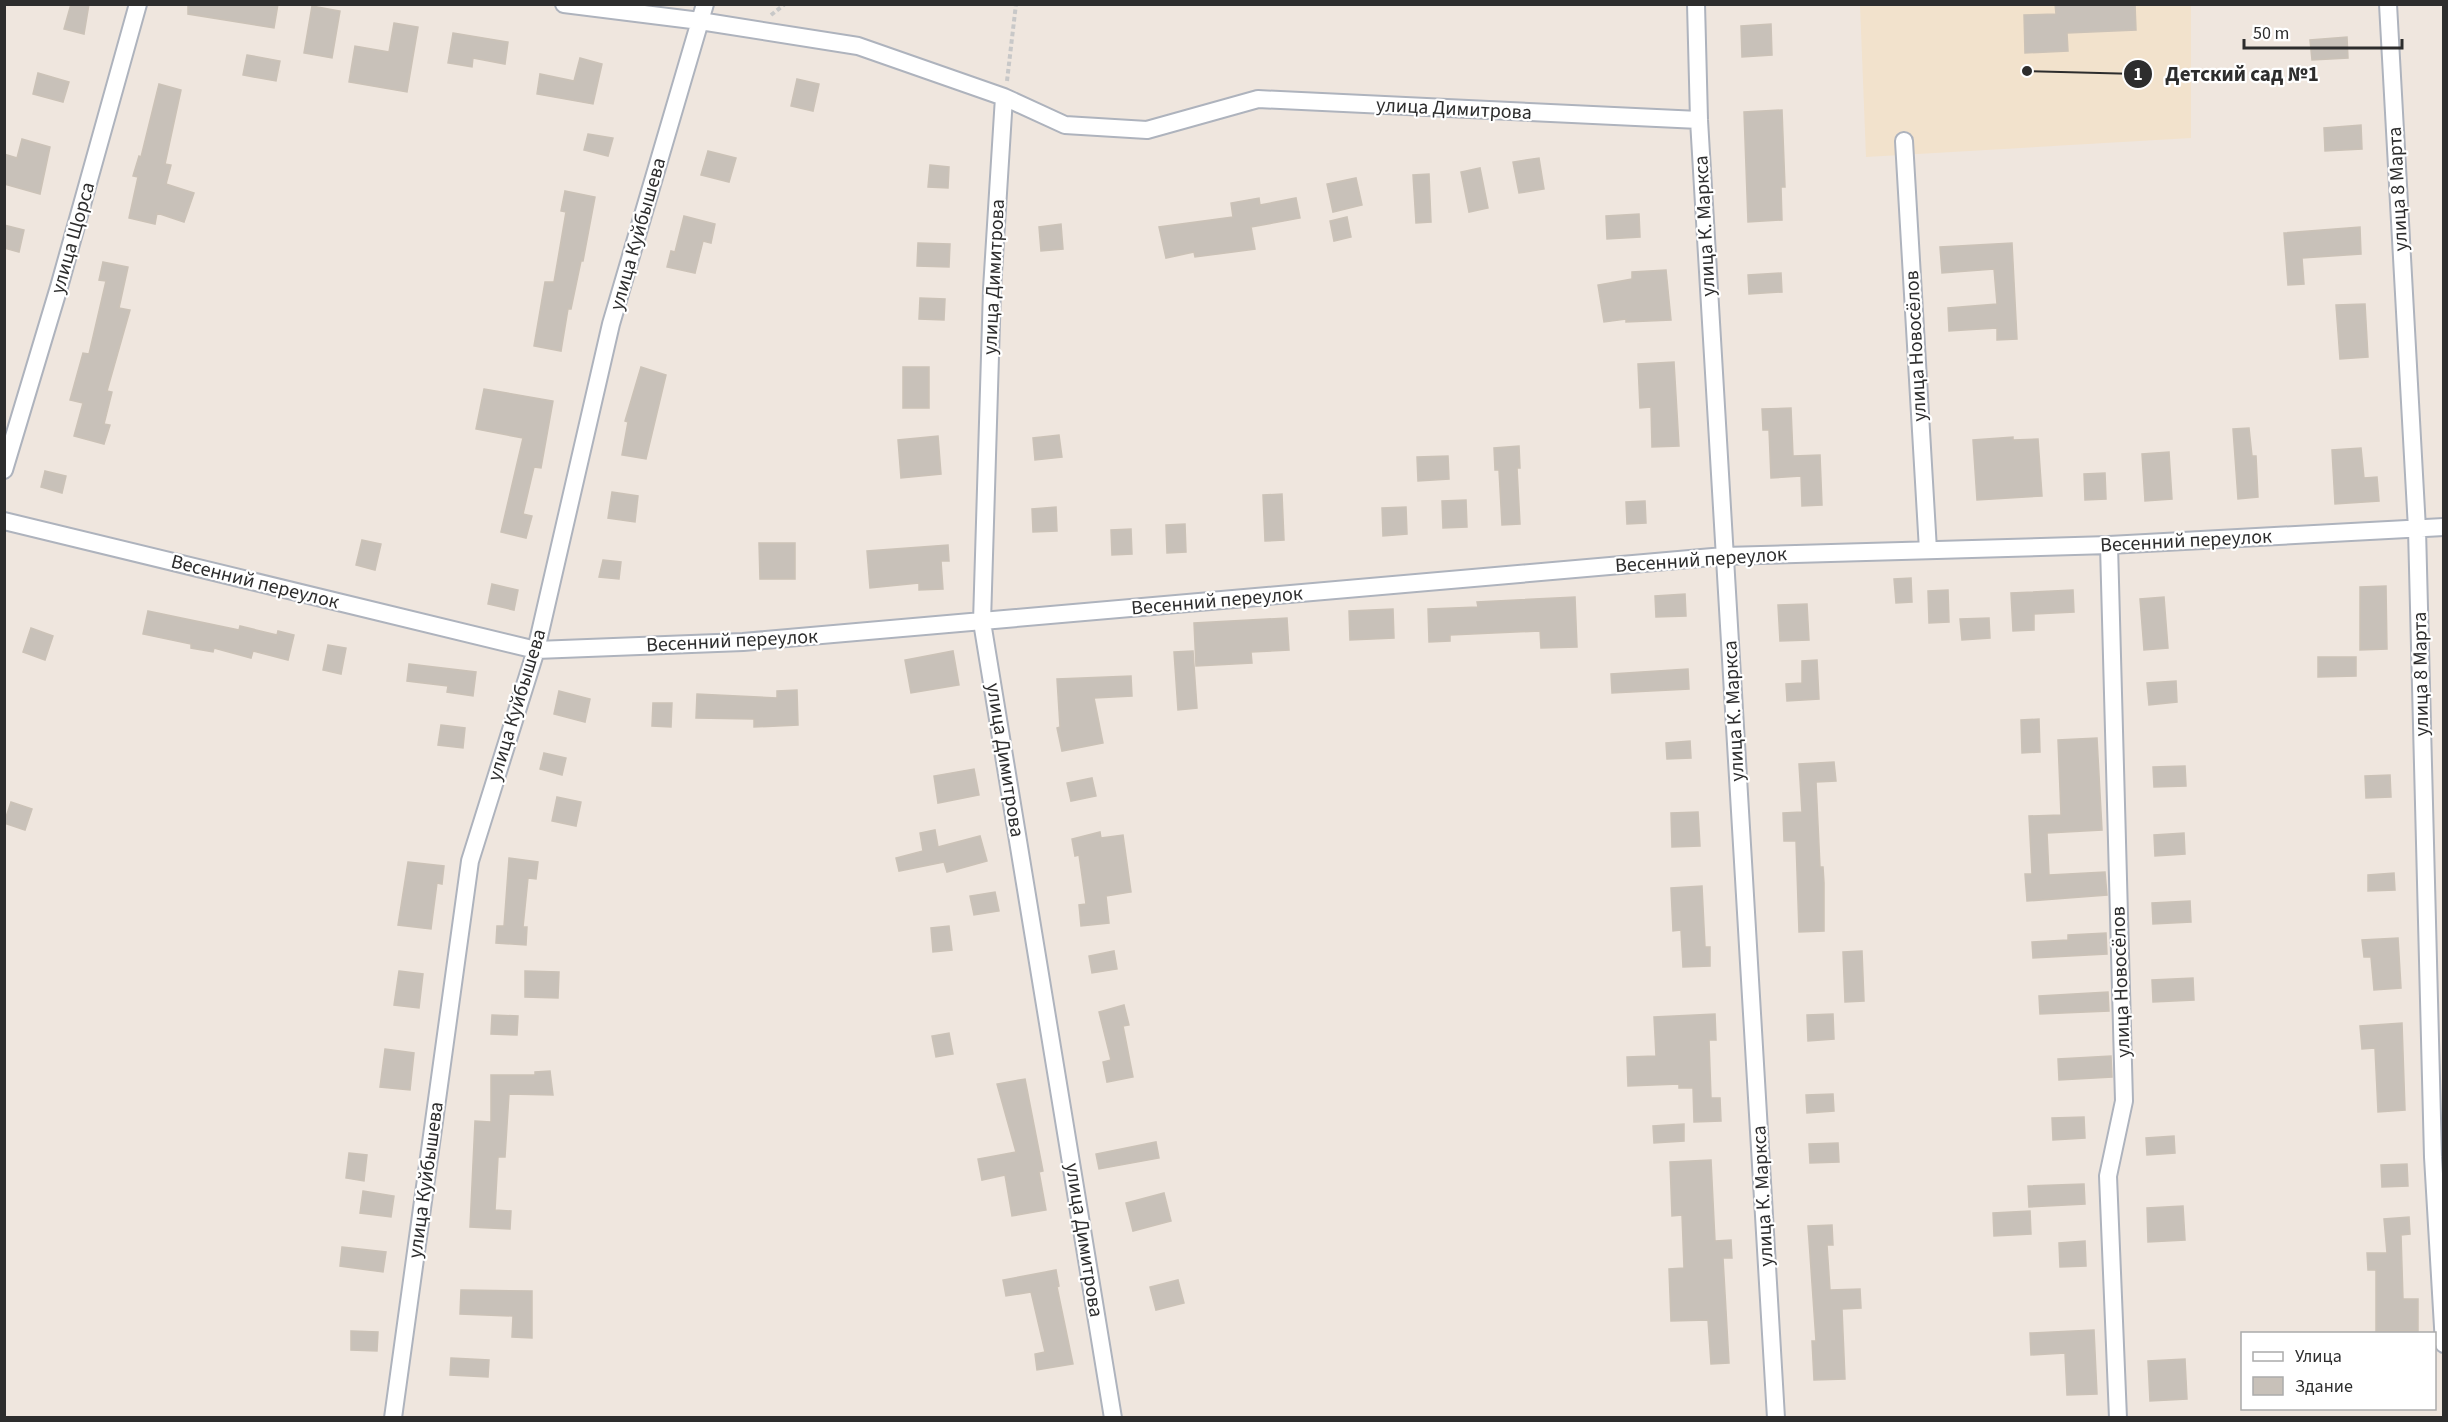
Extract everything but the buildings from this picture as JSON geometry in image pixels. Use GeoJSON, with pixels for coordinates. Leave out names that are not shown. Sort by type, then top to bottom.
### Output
{"type":"FeatureCollection","features":[{"type":"Feature","properties":{"kind":"street","name":"улица Щорса"},"geometry":{"type":"LineString","coordinates":[[4,470],[59,287],[138,4]]}},
{"type":"Feature","properties":{"kind":"street","name":"улица Димитрова"},"geometry":{"type":"LineString","coordinates":[[564,4],[700,21],[858,46],[1004,97],[1065,125],[1148,130],[1258,99],[1699,120]]}},
{"type":"Feature","properties":{"kind":"street","name":"улица Куйбышева"},"geometry":{"type":"LineString","coordinates":[[393,1418],[470,861],[536,650],[611,324],[705,4]]}},
{"type":"Feature","properties":{"kind":"street","name":"улица К. Маркса"},"geometry":{"type":"LineString","coordinates":[[1696,4],[1699,120],[1776,1418]]}},
{"type":"Feature","properties":{"kind":"street","name":"улица 8 Марта"},"geometry":{"type":"LineString","coordinates":[[2388,4],[2417,529],[2433,1157],[2444,1344]]}},
{"type":"Feature","properties":{"kind":"street","name":"улица Димитрова"},"geometry":{"type":"LineString","coordinates":[[1004,97],[992,289],[982,622],[1113,1418]]}},
{"type":"Feature","properties":{"kind":"street","name":"улица Новосёлов"},"geometry":{"type":"LineString","coordinates":[[1904,141],[1928,550]]}},
{"type":"Feature","properties":{"kind":"street","name":"Весенний переулок"},"geometry":{"type":"LineString","coordinates":[[4,521],[536,650],[743,642],[1724,556],[2109,546],[2444,527]]}},
{"type":"Feature","properties":{"kind":"street","name":"улица Новосёлов"},"geometry":{"type":"LineString","coordinates":[[2109,546],[2124,1101],[2108,1176],[2118,1418]]}},
{"type":"Feature","properties":{"kind":"path"},"geometry":{"type":"LineString","coordinates":[[1004,97],[1013,43],[1016,4]]}},
{"type":"Feature","properties":{"kind":"shaded area"},"geometry":{"type":"Polygon","coordinates":[[[1860,5],[2191,5],[2191,138],[1866,157],[1860,5]]]}},
{"type":"Feature","properties":{"kind":"place","name":"Детский сад №1"},"geometry":{"type":"Point","coordinates":[2027,71]}}]}
